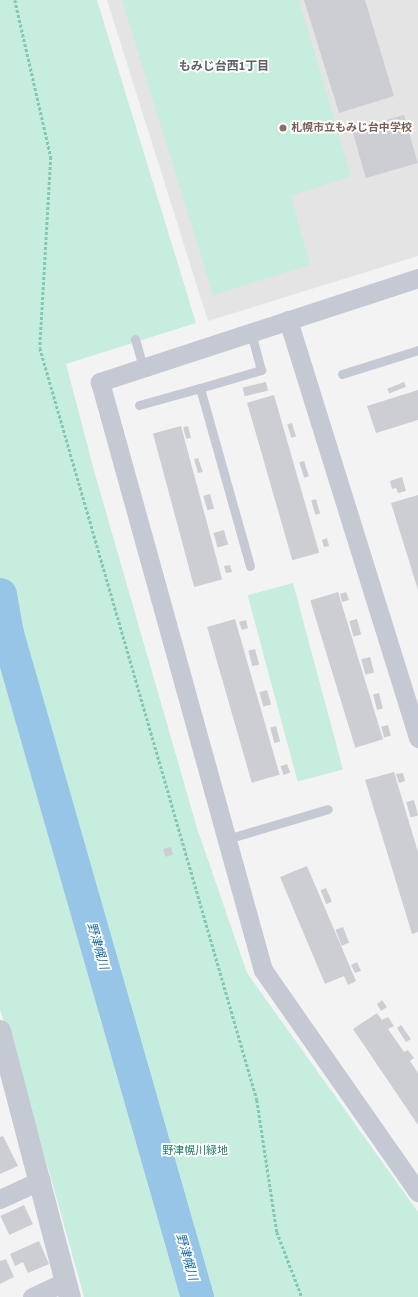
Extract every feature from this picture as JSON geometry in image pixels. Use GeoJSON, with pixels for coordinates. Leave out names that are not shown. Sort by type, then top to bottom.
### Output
{"type":"FeatureCollection","features":[{"type":"Feature","properties":{"kind":"street"},"geometry":{"type":"LineString","coordinates":[[418,278],[100,382],[263,970],[418,1192]]}},
{"type":"Feature","properties":{"kind":"street"},"geometry":{"type":"LineString","coordinates":[[288,320],[418,738]]}},
{"type":"Feature","properties":{"kind":"street"},"geometry":{"type":"LineString","coordinates":[[0,1031],[6,1074],[41,1180],[68,1289],[32,1297]]}},
{"type":"Feature","properties":{"kind":"street"},"geometry":{"type":"LineString","coordinates":[[0,1199],[41,1180]]}},
{"type":"Feature","properties":{"kind":"lane"},"geometry":{"type":"LineString","coordinates":[[139,405],[261,370],[251,333]]}},
{"type":"Feature","properties":{"kind":"lane"},"geometry":{"type":"LineString","coordinates":[[134,339],[143,367]]}},
{"type":"Feature","properties":{"kind":"lane"},"geometry":{"type":"LineString","coordinates":[[342,374],[418,350]]}},
{"type":"Feature","properties":{"kind":"lane"},"geometry":{"type":"LineString","coordinates":[[200,388],[250,566]]}},
{"type":"Feature","properties":{"kind":"lane"},"geometry":{"type":"LineString","coordinates":[[227,839],[328,809]]}},
{"type":"Feature","properties":{"kind":"path"},"geometry":{"type":"LineString","coordinates":[[15,0],[51,157],[40,348],[257,1100],[277,1232],[302,1297]]}},
{"type":"Feature","properties":{"kind":"shaded area","name":"札幌市立もみじ台中学校"},"geometry":{"type":"Polygon","coordinates":[[[107,0],[418,0],[418,256],[208,321],[107,0]]]}},
{"type":"Feature","properties":{"kind":"green space","name":"野津幌川緑地"},"geometry":{"type":"Polygon","coordinates":[[[0,0],[97,0],[196,323],[66,364],[95,474],[197,828],[247,973],[418,1212],[418,1297],[84,1297],[51,1178],[0,1009],[0,0]]]}},
{"type":"Feature","properties":{"kind":"green space"},"geometry":{"type":"Polygon","coordinates":[[[122,0],[299,0],[351,176],[291,196],[310,265],[213,295],[122,0]]]}},
{"type":"Feature","properties":{"kind":"green space"},"geometry":{"type":"Polygon","coordinates":[[[293,583],[343,769],[298,782],[248,595],[293,583]]]}},
{"type":"Feature","properties":{"kind":"building"},"geometry":{"type":"Polygon","coordinates":[[[304,0],[365,0],[394,96],[339,113],[304,0]]]}},
{"type":"Feature","properties":{"kind":"building"},"geometry":{"type":"Polygon","coordinates":[[[404,115],[418,163],[366,178],[352,130],[404,115]]]}},
{"type":"Feature","properties":{"kind":"building"},"geometry":{"type":"Polygon","coordinates":[[[266,382],[268,391],[245,396],[243,387],[266,382]]]}},
{"type":"Feature","properties":{"kind":"building"},"geometry":{"type":"Polygon","coordinates":[[[404,382],[406,387],[389,393],[387,389],[404,382]]]}},
{"type":"Feature","properties":{"kind":"building"},"geometry":{"type":"Polygon","coordinates":[[[418,390],[418,420],[376,433],[367,406],[418,390]]]}},
{"type":"Feature","properties":{"kind":"building"},"geometry":{"type":"Polygon","coordinates":[[[274,395],[319,553],[292,560],[247,403],[274,395]]]}},
{"type":"Feature","properties":{"kind":"building"},"geometry":{"type":"Polygon","coordinates":[[[292,423],[296,436],[291,438],[287,424],[292,423]]]}},
{"type":"Feature","properties":{"kind":"building"},"geometry":{"type":"Polygon","coordinates":[[[181,426],[222,580],[194,587],[153,434],[181,426]]]}},
{"type":"Feature","properties":{"kind":"building"},"geometry":{"type":"Polygon","coordinates":[[[188,426],[191,438],[186,439],[183,427],[188,426]]]}},
{"type":"Feature","properties":{"kind":"building"},"geometry":{"type":"Polygon","coordinates":[[[198,458],[203,472],[198,473],[194,459],[198,458]]]}},
{"type":"Feature","properties":{"kind":"building"},"geometry":{"type":"Polygon","coordinates":[[[304,461],[309,476],[304,478],[299,463],[304,461]]]}},
{"type":"Feature","properties":{"kind":"building"},"geometry":{"type":"Polygon","coordinates":[[[402,477],[406,491],[398,493],[396,488],[392,489],[390,481],[402,477]]]}},
{"type":"Feature","properties":{"kind":"building"},"geometry":{"type":"Polygon","coordinates":[[[210,494],[214,508],[207,510],[203,496],[210,494]]]}},
{"type":"Feature","properties":{"kind":"building"},"geometry":{"type":"Polygon","coordinates":[[[418,495],[418,590],[391,503],[418,495]]]}},
{"type":"Feature","properties":{"kind":"building"},"geometry":{"type":"Polygon","coordinates":[[[316,499],[320,513],[315,515],[311,500],[316,499]]]}},
{"type":"Feature","properties":{"kind":"building"},"geometry":{"type":"Polygon","coordinates":[[[224,530],[228,544],[218,547],[213,533],[224,530]]]}},
{"type":"Feature","properties":{"kind":"building"},"geometry":{"type":"Polygon","coordinates":[[[327,538],[329,546],[324,547],[322,540],[327,538]]]}},
{"type":"Feature","properties":{"kind":"building"},"geometry":{"type":"Polygon","coordinates":[[[230,565],[232,572],[226,573],[224,566],[230,565]]]}},
{"type":"Feature","properties":{"kind":"building"},"geometry":{"type":"Polygon","coordinates":[[[338,592],[383,739],[355,748],[310,600],[338,592]]]}},
{"type":"Feature","properties":{"kind":"building"},"geometry":{"type":"Polygon","coordinates":[[[346,592],[349,600],[342,602],[340,594],[346,592]]]}},
{"type":"Feature","properties":{"kind":"building"},"geometry":{"type":"Polygon","coordinates":[[[235,619],[280,775],[252,783],[207,627],[235,619]]]}},
{"type":"Feature","properties":{"kind":"building"},"geometry":{"type":"Polygon","coordinates":[[[357,619],[361,634],[353,637],[349,621],[357,619]]]}},
{"type":"Feature","properties":{"kind":"building"},"geometry":{"type":"Polygon","coordinates":[[[246,620],[248,628],[242,630],[239,622],[246,620]]]}},
{"type":"Feature","properties":{"kind":"building"},"geometry":{"type":"Polygon","coordinates":[[[255,649],[259,664],[252,666],[248,651],[255,649]]]}},
{"type":"Feature","properties":{"kind":"building"},"geometry":{"type":"Polygon","coordinates":[[[370,657],[374,672],[365,675],[361,659],[370,657]]]}},
{"type":"Feature","properties":{"kind":"building"},"geometry":{"type":"Polygon","coordinates":[[[267,690],[271,704],[263,707],[259,692],[267,690]]]}},
{"type":"Feature","properties":{"kind":"building"},"geometry":{"type":"Polygon","coordinates":[[[379,693],[383,709],[377,710],[373,694],[379,693]]]}},
{"type":"Feature","properties":{"kind":"building"},"geometry":{"type":"Polygon","coordinates":[[[388,725],[391,736],[384,737],[381,727],[388,725]]]}},
{"type":"Feature","properties":{"kind":"building"},"geometry":{"type":"Polygon","coordinates":[[[276,726],[280,741],[274,743],[270,728],[276,726]]]}},
{"type":"Feature","properties":{"kind":"building"},"geometry":{"type":"Polygon","coordinates":[[[287,764],[290,772],[284,775],[280,767],[287,764]]]}},
{"type":"Feature","properties":{"kind":"building"},"geometry":{"type":"Polygon","coordinates":[[[394,772],[418,852],[418,932],[412,934],[365,780],[394,772]]]}},
{"type":"Feature","properties":{"kind":"building"},"geometry":{"type":"Polygon","coordinates":[[[403,773],[405,781],[399,783],[396,774],[403,773]]]}},
{"type":"Feature","properties":{"kind":"building"},"geometry":{"type":"Polygon","coordinates":[[[414,800],[418,815],[410,818],[406,802],[414,800]]]}},
{"type":"Feature","properties":{"kind":"building"},"geometry":{"type":"Polygon","coordinates":[[[171,847],[173,855],[165,857],[163,849],[171,847]]]}},
{"type":"Feature","properties":{"kind":"building"},"geometry":{"type":"Polygon","coordinates":[[[307,866],[356,981],[348,985],[344,976],[325,984],[280,877],[307,866]]]}},
{"type":"Feature","properties":{"kind":"building"},"geometry":{"type":"Polygon","coordinates":[[[326,888],[332,902],[326,904],[320,890],[326,888]]]}},
{"type":"Feature","properties":{"kind":"building"},"geometry":{"type":"Polygon","coordinates":[[[343,927],[349,943],[342,946],[336,930],[343,927]]]}},
{"type":"Feature","properties":{"kind":"building"},"geometry":{"type":"Polygon","coordinates":[[[357,962],[361,971],[355,973],[351,965],[357,962]]]}},
{"type":"Feature","properties":{"kind":"building"},"geometry":{"type":"Polygon","coordinates":[[[382,1000],[387,1007],[381,1011],[377,1004],[382,1000]]]}},
{"type":"Feature","properties":{"kind":"building"},"geometry":{"type":"Polygon","coordinates":[[[377,1013],[382,1020],[388,1017],[394,1026],[388,1029],[404,1052],[408,1050],[414,1058],[410,1061],[418,1073],[418,1125],[353,1029],[377,1013]]]}},
{"type":"Feature","properties":{"kind":"building"},"geometry":{"type":"Polygon","coordinates":[[[401,1025],[411,1039],[406,1042],[397,1028],[401,1025]]]}},
{"type":"Feature","properties":{"kind":"building"},"geometry":{"type":"Polygon","coordinates":[[[3,1136],[18,1166],[0,1174],[0,1137],[3,1136]]]}},
{"type":"Feature","properties":{"kind":"building"},"geometry":{"type":"Polygon","coordinates":[[[24,1205],[33,1224],[9,1235],[0,1216],[24,1205]]]}},
{"type":"Feature","properties":{"kind":"building"},"geometry":{"type":"Polygon","coordinates":[[[39,1241],[49,1264],[28,1273],[23,1262],[15,1266],[10,1254],[39,1241]]]}},
{"type":"Feature","properties":{"kind":"building"},"geometry":{"type":"Polygon","coordinates":[[[6,1259],[14,1277],[0,1284],[0,1261],[6,1259]]]}},
{"type":"Feature","properties":{"kind":"waterway","name":"野津幌川"},"geometry":{"type":"LineString","coordinates":[[0,594],[7,633],[197,1297]]}},
{"type":"Feature","properties":{"kind":"place","name":"札幌市立もみじ台中学校"},"geometry":{"type":"Point","coordinates":[283,128]}},
{"type":"Feature","properties":{"kind":"district","name":"もみじ台西1丁目"},"geometry":{"type":"Point","coordinates":[224,67]}}]}
